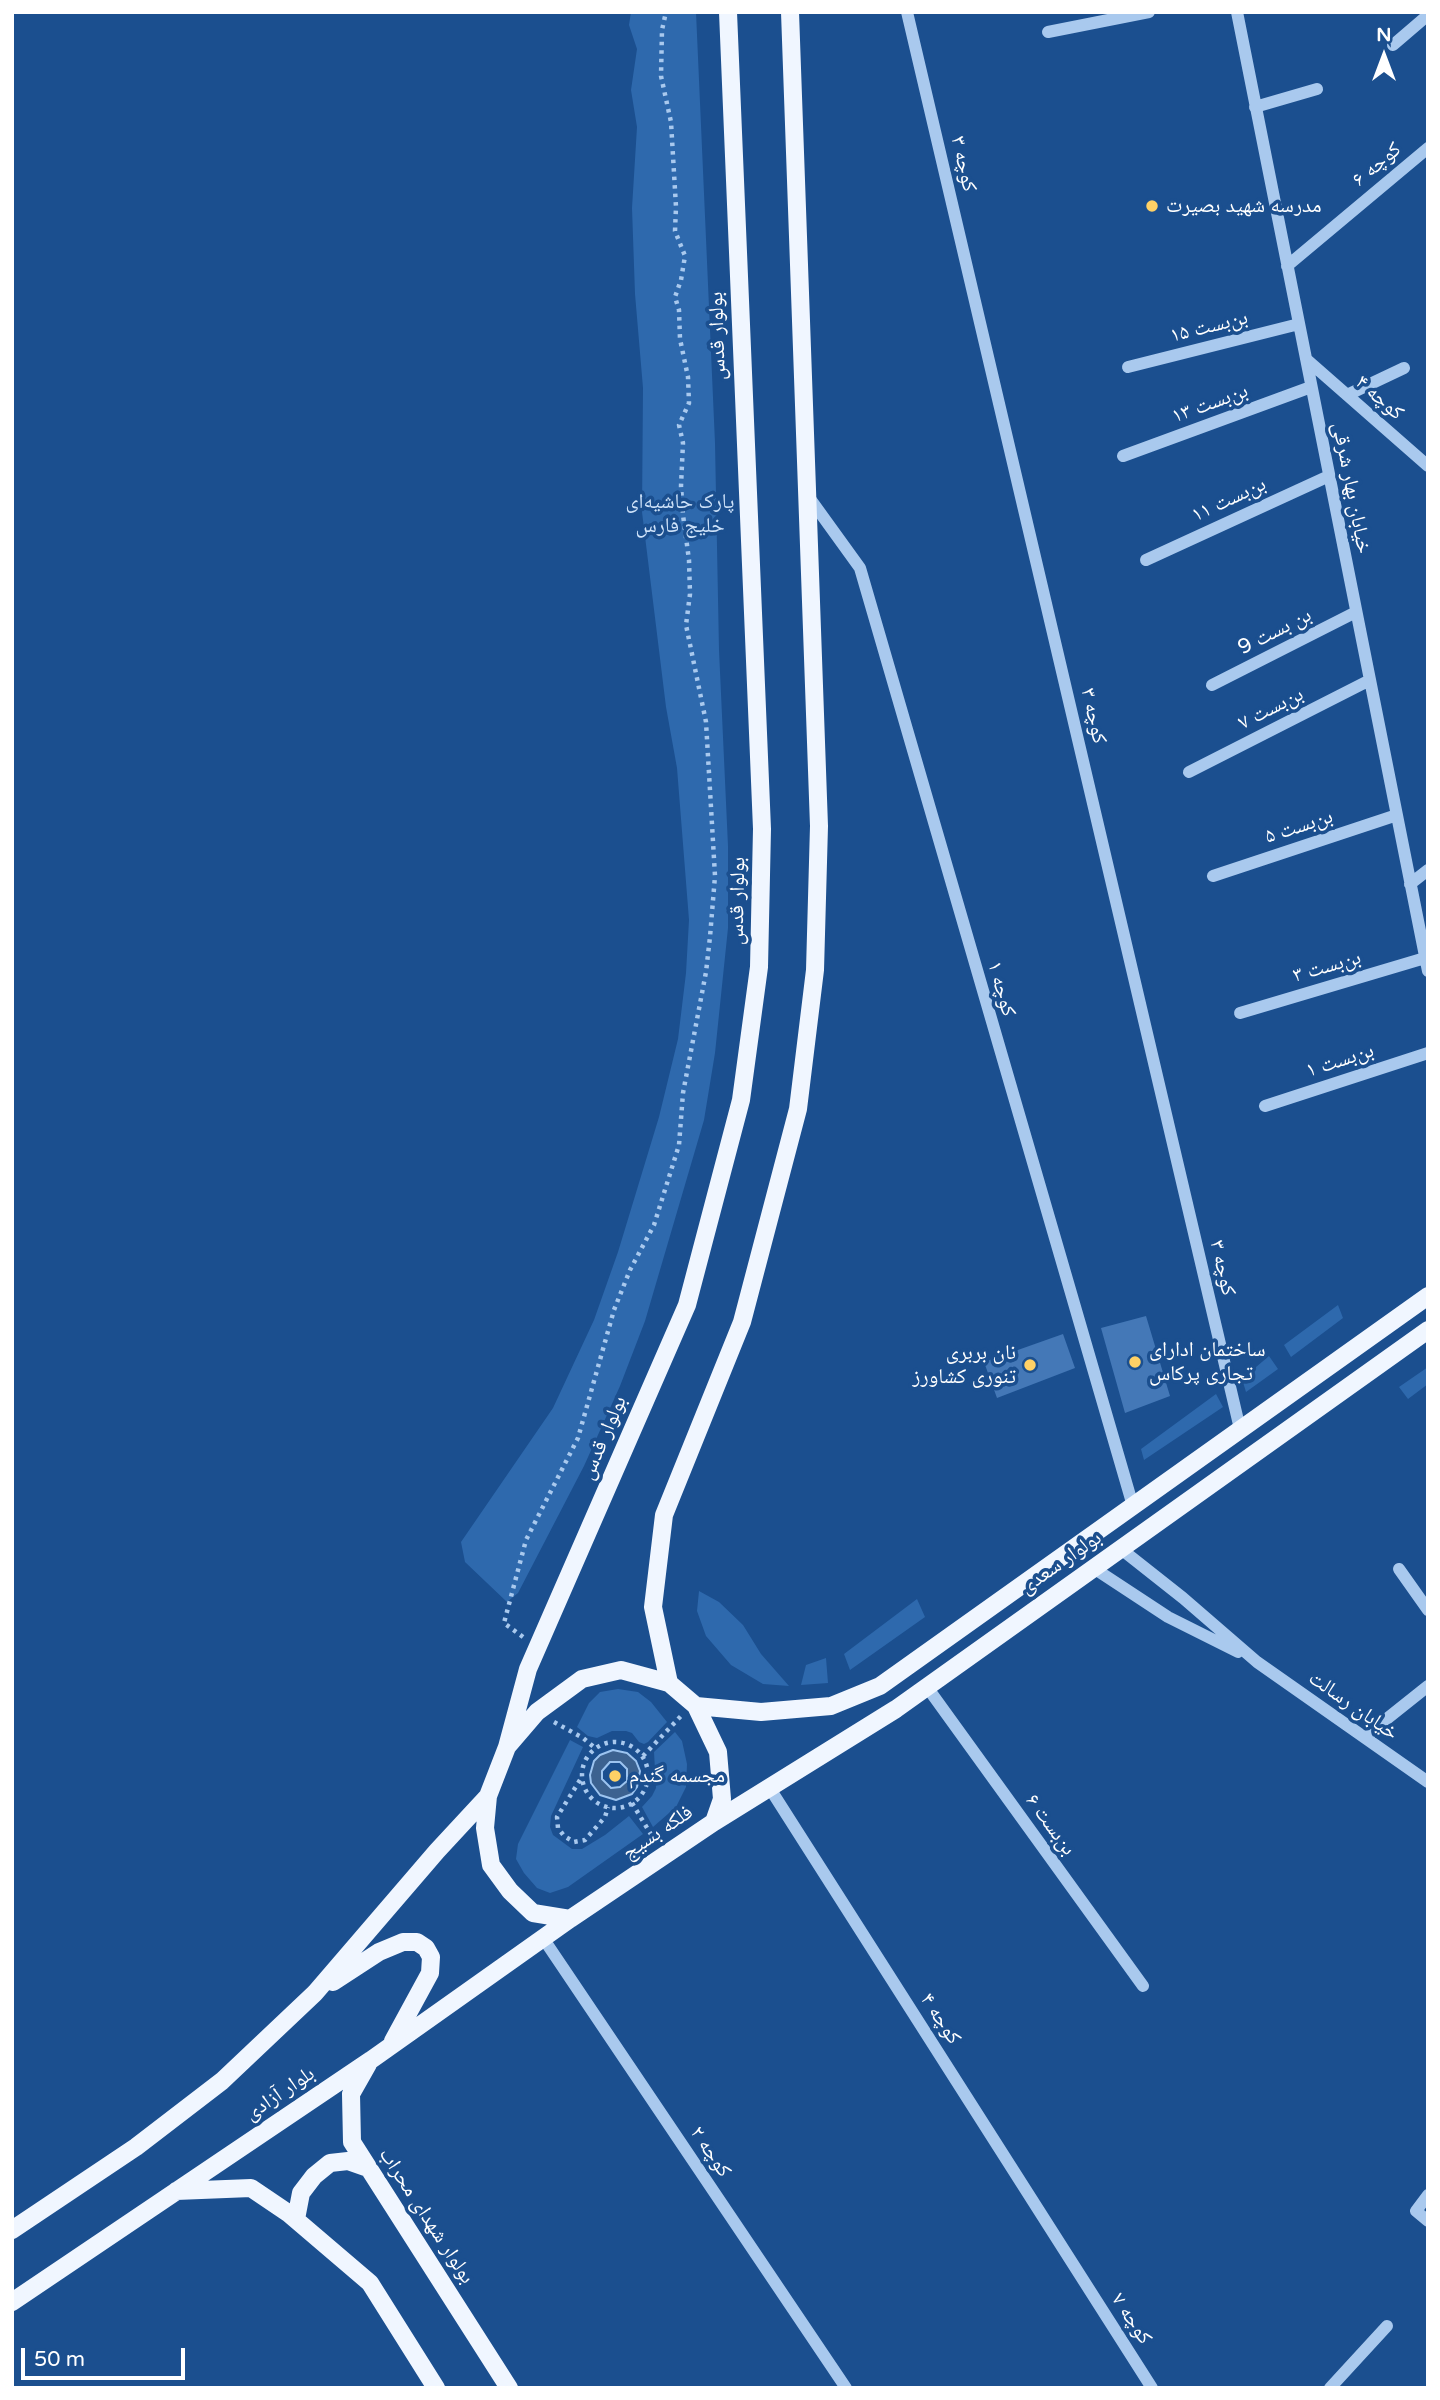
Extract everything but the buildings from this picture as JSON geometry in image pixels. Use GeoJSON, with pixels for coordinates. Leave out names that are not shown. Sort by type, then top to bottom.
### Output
{"type":"FeatureCollection","features":[{"type":"Feature","properties":{"kind":"main road","name":"بولوار قدس"},"geometry":{"type":"LineString","coordinates":[[508,1747],[528,1669],[687,1305],[741,1100],[759,967],[762,829],[728,12]]}},
{"type":"Feature","properties":{"kind":"main road"},"geometry":{"type":"LineString","coordinates":[[669,1683],[653,1607],[664,1515],[742,1322],[797,1109],[816,970],[819,826],[790,12]]}},
{"type":"Feature","properties":{"kind":"main road","name":"بولوار سعدی"},"geometry":{"type":"LineString","coordinates":[[695,1705],[761,1712],[831,1706],[880,1686],[1428,1296]]}},
{"type":"Feature","properties":{"kind":"main road","name":"بولوار سعدی"},"geometry":{"type":"LineString","coordinates":[[714,1822],[896,1709],[1428,1331]]}},
{"type":"Feature","properties":{"kind":"main road","name":"فلکه بسیج"},"geometry":{"type":"LineString","coordinates":[[621,1670],[669,1683],[695,1705],[718,1752],[722,1799],[714,1822],[570,1919],[533,1913],[510,1891],[491,1865],[485,1828],[488,1796],[508,1747],[537,1712],[582,1679],[621,1670]]}},
{"type":"Feature","properties":{"kind":"main road","name":"بلوار آزادی"},"geometry":{"type":"LineString","coordinates":[[12,2230],[136,2147],[222,2081],[315,1993],[488,1796]]}},
{"type":"Feature","properties":{"kind":"main road","name":"بلوار آزادی"},"geometry":{"type":"LineString","coordinates":[[12,2302],[371,2060],[570,1919]]}},
{"type":"Feature","properties":{"kind":"main road"},"geometry":{"type":"LineString","coordinates":[[315,1993],[379,1952],[403,1942],[417,1942],[426,1948],[431,1957],[430,1973],[389,2047]]}},
{"type":"Feature","properties":{"kind":"main road","name":"بولوار شهدای محراب"},"geometry":{"type":"LineString","coordinates":[[371,2060],[351,2094],[352,2142],[509,2388]]}},
{"type":"Feature","properties":{"kind":"main road"},"geometry":{"type":"LineString","coordinates":[[296,2219],[301,2193],[314,2176],[330,2163],[348,2161],[368,2168]]}},
{"type":"Feature","properties":{"kind":"main road"},"geometry":{"type":"LineString","coordinates":[[176,2191],[251,2188],[296,2219],[370,2283],[436,2388]]}},
{"type":"Feature","properties":{"kind":"main road"},"geometry":{"type":"LineString","coordinates":[[12,2316],[43,2281]]}},
{"type":"Feature","properties":{"kind":"street","name":"کوچه ۳"},"geometry":{"type":"LineString","coordinates":[[908,12],[1240,1429]]}},
{"type":"Feature","properties":{"kind":"street"},"geometry":{"type":"LineString","coordinates":[[1048,32],[1149,12]]}},
{"type":"Feature","properties":{"kind":"street","name":"خیابان بهار شرقی"},"geometry":{"type":"LineString","coordinates":[[1237,12],[1427,965]]}},
{"type":"Feature","properties":{"kind":"street"},"geometry":{"type":"LineString","coordinates":[[1392,45],[1428,15]]}},
{"type":"Feature","properties":{"kind":"street"},"geometry":{"type":"LineString","coordinates":[[1255,107],[1317,89]]}},
{"type":"Feature","properties":{"kind":"street","name":"کوچه ۶"},"geometry":{"type":"LineString","coordinates":[[1287,266],[1426,155]]}},
{"type":"Feature","properties":{"kind":"street","name":"بن‌بست ۱۵"},"geometry":{"type":"LineString","coordinates":[[1128,367],[1299,324]]}},
{"type":"Feature","properties":{"kind":"street","name":"کوچه ۴"},"geometry":{"type":"LineString","coordinates":[[1306,359],[1428,466]]}},
{"type":"Feature","properties":{"kind":"street"},"geometry":{"type":"LineString","coordinates":[[1347,395],[1404,368]]}},
{"type":"Feature","properties":{"kind":"street","name":"بن‌بست ۱۳"},"geometry":{"type":"LineString","coordinates":[[1122,456],[1311,387]]}},
{"type":"Feature","properties":{"kind":"street","name":"بن‌بست ۱۱"},"geometry":{"type":"LineString","coordinates":[[1146,560],[1329,476]]}},
{"type":"Feature","properties":{"kind":"street","name":"کوچه ۱"},"geometry":{"type":"LineString","coordinates":[[807,496],[860,568],[1133,1506]]}},
{"type":"Feature","properties":{"kind":"street","name":"بن بست 9"},"geometry":{"type":"LineString","coordinates":[[1212,685],[1356,612]]}},
{"type":"Feature","properties":{"kind":"street","name":"بن‌بست ۷"},"geometry":{"type":"LineString","coordinates":[[1189,772],[1370,680]]}},
{"type":"Feature","properties":{"kind":"street","name":"بن‌بست ۵"},"geometry":{"type":"LineString","coordinates":[[1213,876],[1397,815]]}},
{"type":"Feature","properties":{"kind":"street"},"geometry":{"type":"LineString","coordinates":[[1410,884],[1428,870]]}},
{"type":"Feature","properties":{"kind":"street","name":"بن‌بست ۳"},"geometry":{"type":"LineString","coordinates":[[1240,1013],[1427,965]]}},
{"type":"Feature","properties":{"kind":"street","name":"بن‌بست ۱"},"geometry":{"type":"LineString","coordinates":[[1265,1106],[1428,1053]]}},
{"type":"Feature","properties":{"kind":"street"},"geometry":{"type":"LineString","coordinates":[[1121,1549],[1257,1662]]}},
{"type":"Feature","properties":{"kind":"street"},"geometry":{"type":"LineString","coordinates":[[1095,1569],[1168,1617],[1257,1662]]}},
{"type":"Feature","properties":{"kind":"street"},"geometry":{"type":"LineString","coordinates":[[1399,1569],[1428,1610]]}},
{"type":"Feature","properties":{"kind":"street","name":"خیابان رسالت"},"geometry":{"type":"LineString","coordinates":[[1257,1662],[1428,1782]]}},
{"type":"Feature","properties":{"kind":"street"},"geometry":{"type":"LineString","coordinates":[[1364,1737],[1428,1686]]}},
{"type":"Feature","properties":{"kind":"street","name":"بن‌بست ۶"},"geometry":{"type":"LineString","coordinates":[[927,1687],[1143,1986]]}},
{"type":"Feature","properties":{"kind":"street","name":"کوچه ۴"},"geometry":{"type":"LineString","coordinates":[[769,1787],[1078,2271]]}},
{"type":"Feature","properties":{"kind":"street","name":"کوچه ۲"},"geometry":{"type":"LineString","coordinates":[[543,1938],[846,2388]]}},
{"type":"Feature","properties":{"kind":"street"},"geometry":{"type":"LineString","coordinates":[[1428,2195],[1416,2211],[1428,2221]]}},
{"type":"Feature","properties":{"kind":"street","name":"کوچه ۷"},"geometry":{"type":"LineString","coordinates":[[1078,2271],[1152,2388]]}},
{"type":"Feature","properties":{"kind":"street"},"geometry":{"type":"LineString","coordinates":[[1330,2388],[1387,2326]]}},
{"type":"Feature","properties":{"kind":"path"},"geometry":{"type":"LineString","coordinates":[[537,1648],[504,1623],[526,1540],[578,1438],[614,1310],[630,1270],[654,1225],[679,1146],[683,1093],[706,972],[715,876],[706,722],[686,625],[690,594],[689,560],[679,425],[689,403],[688,377],[675,297],[685,256],[675,231],[671,122],[661,76],[662,30],[666,12]]}},
{"type":"Feature","properties":{"kind":"path"},"geometry":{"type":"LineString","coordinates":[[643,1756],[695,1705]]}},
{"type":"Feature","properties":{"kind":"path"},"geometry":{"type":"LineString","coordinates":[[537,1712],[583,1738],[595,1748]]}},
{"type":"Feature","properties":{"kind":"path"},"geometry":{"type":"LineString","coordinates":[[581,1780],[588,1795],[596,1802],[616,1809],[632,1803],[645,1791],[648,1780],[648,1769],[643,1756],[631,1745],[622,1742],[603,1743],[595,1748],[583,1765],[581,1780],[557,1818],[558,1828],[574,1842],[585,1840],[605,1818],[608,1807]]}},
{"type":"Feature","properties":{"kind":"path"},"geometry":{"type":"LineString","coordinates":[[632,1803],[664,1856]]}},
{"type":"Feature","properties":{"kind":"green space","name":"پارک حاشیه‌ای خلیج فارس"},"geometry":{"type":"Polygon","coordinates":[[[631,12],[696,12],[715,443],[719,650],[728,846],[728,928],[715,1053],[704,1120],[645,1321],[620,1386],[584,1466],[518,1593],[507,1602],[465,1562],[461,1542],[553,1408],[594,1320],[618,1252],[659,1117],[678,1039],[686,973],[689,920],[677,768],[666,707],[642,512],[643,388],[635,294],[632,208],[637,127],[631,90],[637,49],[629,25],[631,12]]]}},
{"type":"Feature","properties":{"kind":"green space"},"geometry":{"type":"Polygon","coordinates":[[[1338,1305],[1343,1318],[1291,1357],[1284,1345],[1338,1305]]]}},
{"type":"Feature","properties":{"kind":"green space"},"geometry":{"type":"Polygon","coordinates":[[[1269,1356],[1278,1369],[1246,1392],[1242,1379],[1269,1356]]]}},
{"type":"Feature","properties":{"kind":"green space"},"geometry":{"type":"Polygon","coordinates":[[[1428,1367],[1428,1384],[1408,1399],[1399,1387],[1428,1367]]]}},
{"type":"Feature","properties":{"kind":"green space"},"geometry":{"type":"Polygon","coordinates":[[[1216,1394],[1223,1407],[1144,1460],[1141,1449],[1216,1394]]]}},
{"type":"Feature","properties":{"kind":"green space"},"geometry":{"type":"Polygon","coordinates":[[[699,1591],[719,1602],[743,1625],[761,1654],[789,1686],[763,1684],[731,1665],[706,1636],[697,1611],[699,1591]]]}},
{"type":"Feature","properties":{"kind":"green space"},"geometry":{"type":"Polygon","coordinates":[[[917,1599],[925,1617],[850,1670],[844,1654],[917,1599]]]}},
{"type":"Feature","properties":{"kind":"green space"},"geometry":{"type":"Polygon","coordinates":[[[826,1658],[828,1683],[801,1685],[806,1665],[826,1658]]]}},
{"type":"Feature","properties":{"kind":"green space"},"geometry":{"type":"Polygon","coordinates":[[[618,1689],[638,1692],[651,1702],[667,1722],[648,1742],[639,1742],[632,1733],[626,1731],[612,1731],[597,1738],[588,1736],[577,1727],[589,1703],[600,1692],[618,1689]]]}},
{"type":"Feature","properties":{"kind":"green space"},"geometry":{"type":"Polygon","coordinates":[[[675,1732],[682,1741],[687,1764],[686,1787],[676,1807],[653,1827],[642,1807],[656,1788],[654,1752],[675,1732]]]}},
{"type":"Feature","properties":{"kind":"green space"},"geometry":{"type":"Polygon","coordinates":[[[570,1740],[583,1747],[551,1816],[550,1827],[553,1835],[572,1849],[582,1849],[629,1816],[643,1834],[568,1887],[550,1893],[537,1888],[516,1859],[518,1844],[570,1740]]]}},
{"type":"Feature","properties":{"kind":"shaded area"},"geometry":{"type":"Polygon","coordinates":[[[613,1750],[627,1753],[636,1761],[640,1771],[637,1787],[632,1794],[616,1800],[600,1795],[591,1783],[590,1775],[594,1761],[600,1755],[613,1750]],[[610,1762],[602,1771],[602,1779],[611,1788],[620,1787],[627,1781],[627,1769],[620,1762],[610,1762]]]}},
{"type":"Feature","properties":{"kind":"place","name":"مدرسه شهید بصیرت"},"geometry":{"type":"Point","coordinates":[1152,206]}},
{"type":"Feature","properties":{"kind":"place","name":"ساختمان ادارای تجاری پرکاس"},"geometry":{"type":"Point","coordinates":[1135,1362]}},
{"type":"Feature","properties":{"kind":"place","name":"نان بربری تنوری کشاورز"},"geometry":{"type":"Point","coordinates":[1030,1365]}},
{"type":"Feature","properties":{"kind":"place","name":"مجسمه گندم"},"geometry":{"type":"Point","coordinates":[615,1776]}}]}
